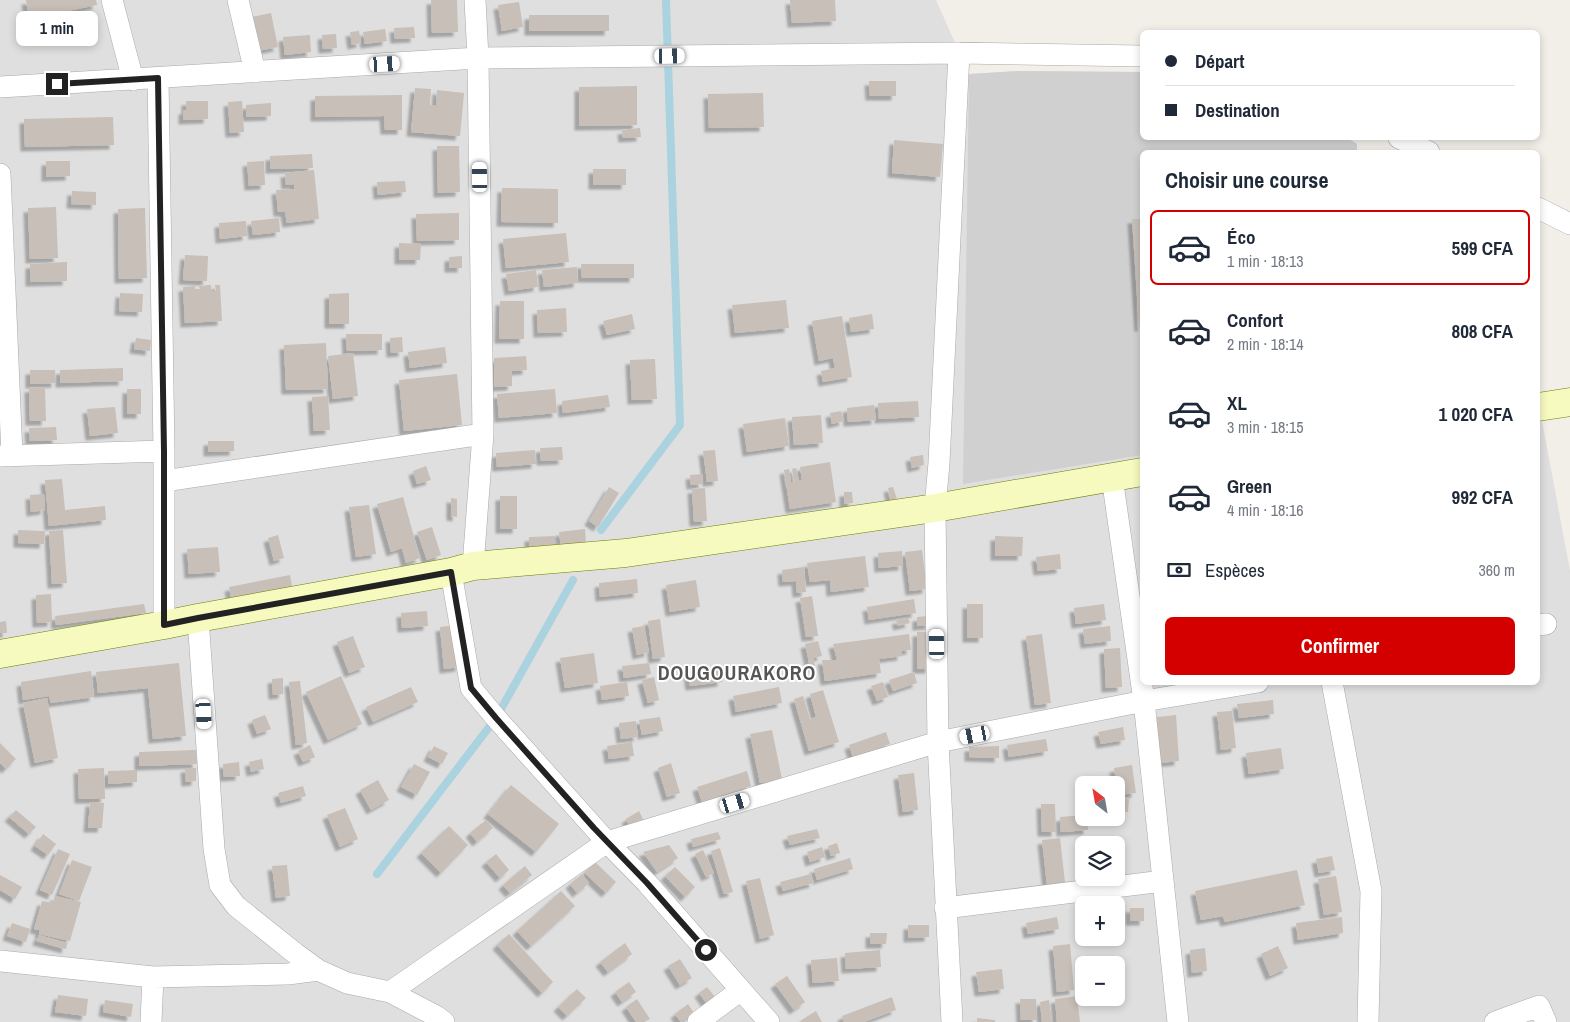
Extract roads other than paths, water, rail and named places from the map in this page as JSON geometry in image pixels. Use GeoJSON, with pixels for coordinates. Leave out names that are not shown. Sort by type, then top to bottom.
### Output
{"type":"FeatureCollection","features":[{"type":"Feature","properties":{"kind":"main road"},"geometry":{"type":"LineString","coordinates":[[1540,407],[1570,402]]}},
{"type":"Feature","properties":{"kind":"main road"},"geometry":{"type":"LineString","coordinates":[[0,654],[462,569],[626,553],[935,508],[1140,472]]}},
{"type":"Feature","properties":{"kind":"street"},"geometry":{"type":"LineString","coordinates":[[112,0],[134,80]]}},
{"type":"Feature","properties":{"kind":"street"},"geometry":{"type":"LineString","coordinates":[[238,0],[255,72]]}},
{"type":"Feature","properties":{"kind":"street"},"geometry":{"type":"LineString","coordinates":[[475,0],[478,58],[483,434],[462,569],[471,688],[607,842],[647,883],[769,1022]]}},
{"type":"Feature","properties":{"kind":"street"},"geometry":{"type":"LineString","coordinates":[[0,87],[478,58],[959,53],[1140,56]]}},
{"type":"Feature","properties":{"kind":"street"},"geometry":{"type":"LineString","coordinates":[[952,1022],[938,742],[935,508],[940,463],[959,53]]}},
{"type":"Feature","properties":{"kind":"street"},"geometry":{"type":"LineString","coordinates":[[158,78],[164,451],[164,625]]}},
{"type":"Feature","properties":{"kind":"street"},"geometry":{"type":"LineString","coordinates":[[1403,140],[1425,150]]}},
{"type":"Feature","properties":{"kind":"street"},"geometry":{"type":"LineString","coordinates":[[0,174],[6,456],[164,451]]}},
{"type":"Feature","properties":{"kind":"street"},"geometry":{"type":"LineString","coordinates":[[1540,209],[1570,224]]}},
{"type":"Feature","properties":{"kind":"street"},"geometry":{"type":"LineString","coordinates":[[164,481],[483,434]]}},
{"type":"Feature","properties":{"kind":"street"},"geometry":{"type":"LineString","coordinates":[[1112,477],[1140,674]]}},
{"type":"Feature","properties":{"kind":"street"},"geometry":{"type":"LineString","coordinates":[[198,618],[214,849],[220,886],[236,906],[318,970],[347,983],[390,992],[444,1022]]}},
{"type":"Feature","properties":{"kind":"street"},"geometry":{"type":"LineString","coordinates":[[1142,685],[1178,1022]]}},
{"type":"Feature","properties":{"kind":"street"},"geometry":{"type":"LineString","coordinates":[[390,992],[607,842],[938,742],[1241,685]]}},
{"type":"Feature","properties":{"kind":"street"},"geometry":{"type":"LineString","coordinates":[[1333,685],[1371,891],[1368,1022]]}},
{"type":"Feature","properties":{"kind":"street"},"geometry":{"type":"LineString","coordinates":[[945,908],[1163,881]]}},
{"type":"Feature","properties":{"kind":"street"},"geometry":{"type":"LineString","coordinates":[[0,961],[153,976],[288,974],[318,970]]}},
{"type":"Feature","properties":{"kind":"street"},"geometry":{"type":"LineString","coordinates":[[151,1022],[153,976]]}},
{"type":"Feature","properties":{"kind":"street"},"geometry":{"type":"LineString","coordinates":[[698,1022],[741,990]]}},
{"type":"Feature","properties":{"kind":"street"},"geometry":{"type":"LineString","coordinates":[[1495,1022],[1538,1006],[1546,1022]]}},
{"type":"Feature","properties":{"kind":"waterway"},"geometry":{"type":"LineString","coordinates":[[601,530],[680,425],[666,0]]}},
{"type":"Feature","properties":{"kind":"waterway"},"geometry":{"type":"LineString","coordinates":[[377,874],[496,718],[573,580]]}},
{"type":"Feature","properties":{"kind":"district","name":"DOUGOURAKORO"},"geometry":{"type":"Point","coordinates":[737,673]}}]}
